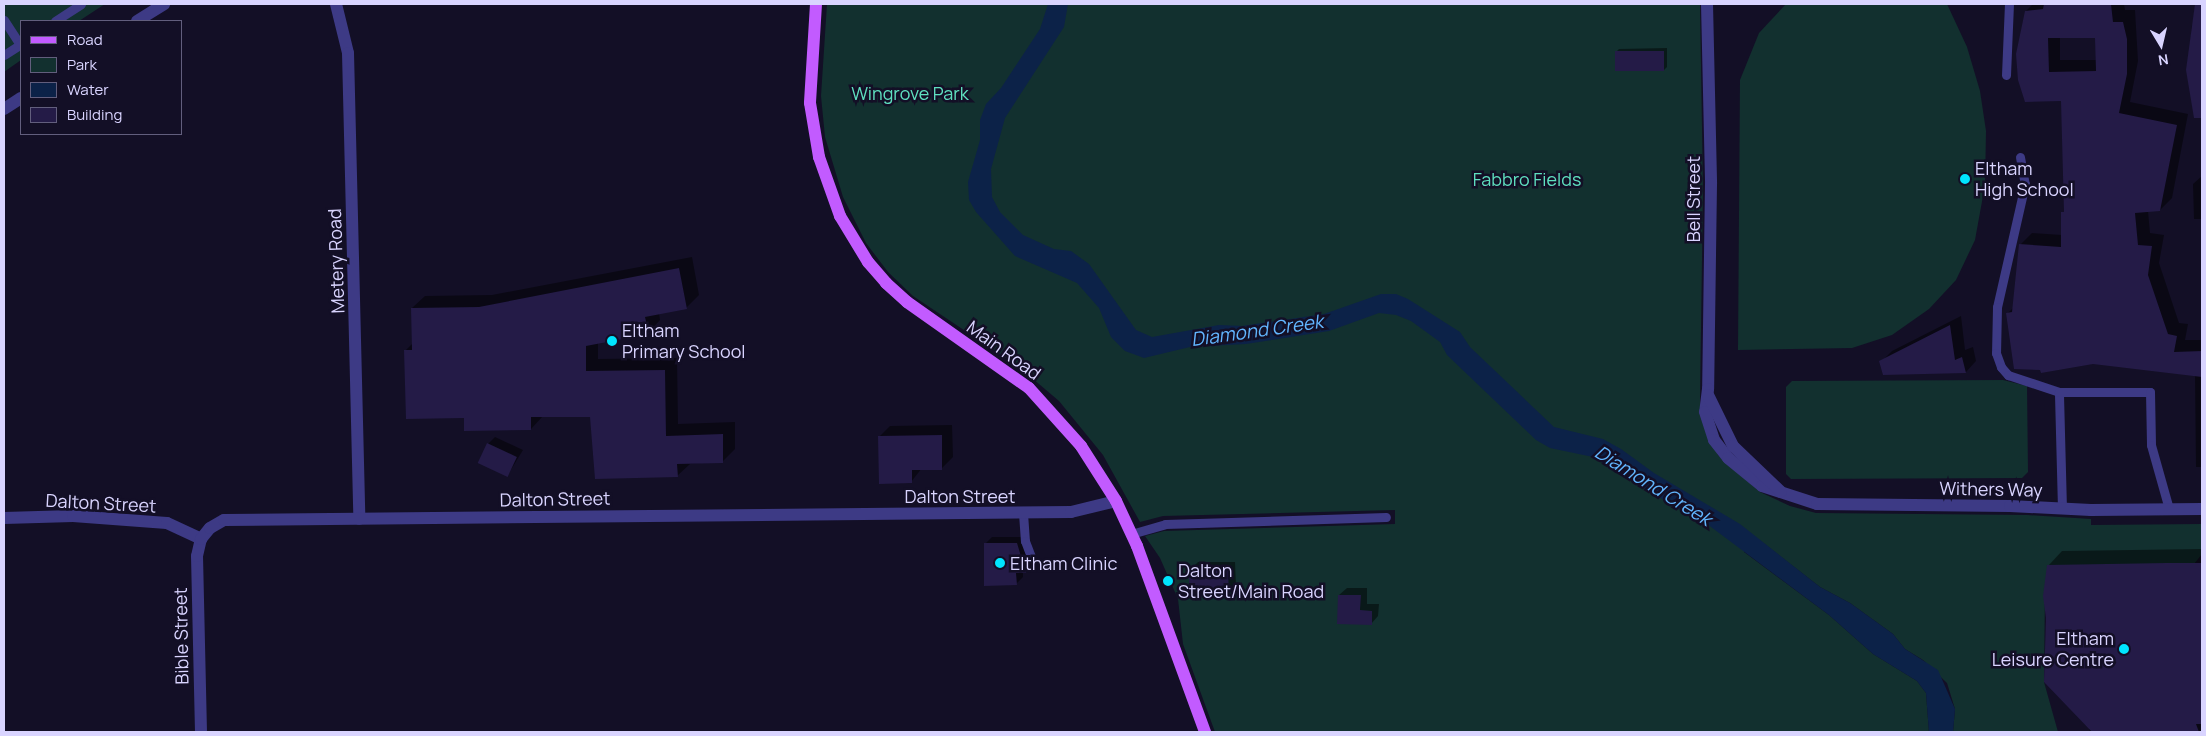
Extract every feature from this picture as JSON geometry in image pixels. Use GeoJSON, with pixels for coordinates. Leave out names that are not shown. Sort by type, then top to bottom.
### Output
{"type":"FeatureCollection","features":[{"type":"Feature","properties":{"kind":"main road","name":"Main Road"},"geometry":{"type":"LineString","coordinates":[[816,4],[810,103],[814,130],[830,193],[852,240],[886,283],[907,302],[1010,372],[1045,403],[1081,446],[1116,501],[1131,534],[1205,732]]}},
{"type":"Feature","properties":{"kind":"street"},"geometry":{"type":"LineString","coordinates":[[139,20],[164,4]]}},
{"type":"Feature","properties":{"kind":"street","name":"Metery Road"},"geometry":{"type":"LineString","coordinates":[[336,4],[348,52],[359,519]]}},
{"type":"Feature","properties":{"kind":"street","name":"Bell Street"},"geometry":{"type":"LineString","coordinates":[[1707,4],[1711,178],[1708,394],[1706,416],[1728,449]]}},
{"type":"Feature","properties":{"kind":"street"},"geometry":{"type":"LineString","coordinates":[[4,109],[20,99]]}},
{"type":"Feature","properties":{"kind":"street","name":"Withers Way"},"geometry":{"type":"LineString","coordinates":[[1728,449],[1780,492],[1799,500],[1828,505],[2202,509]]}},
{"type":"Feature","properties":{"kind":"street","name":"Dalton Street"},"geometry":{"type":"LineString","coordinates":[[4,518],[73,516],[167,523],[201,538],[210,528],[224,520],[1023,513],[1088,510],[1116,501]]}},
{"type":"Feature","properties":{"kind":"street","name":"Bible Street"},"geometry":{"type":"LineString","coordinates":[[201,538],[197,556],[201,732]]}},
{"type":"Feature","properties":{"kind":"lane"},"geometry":{"type":"LineString","coordinates":[[57,20],[82,4]]}},
{"type":"Feature","properties":{"kind":"lane"},"geometry":{"type":"LineString","coordinates":[[2006,75],[2008,4]]}},
{"type":"Feature","properties":{"kind":"lane"},"geometry":{"type":"LineString","coordinates":[[4,20],[20,44]]}},
{"type":"Feature","properties":{"kind":"lane"},"geometry":{"type":"LineString","coordinates":[[4,55],[20,46]]}},
{"type":"Feature","properties":{"kind":"lane"},"geometry":{"type":"LineString","coordinates":[[2020,156],[2025,184],[1997,307],[1996,353],[2001,367],[2008,374],[2059,392],[2150,392],[2151,444],[2169,509]]}},
{"type":"Feature","properties":{"kind":"lane"},"geometry":{"type":"LineString","coordinates":[[2059,392],[2062,508]]}},
{"type":"Feature","properties":{"kind":"lane"},"geometry":{"type":"LineString","coordinates":[[1023,513],[1025,541],[1031,557]]}},
{"type":"Feature","properties":{"kind":"lane"},"geometry":{"type":"LineString","coordinates":[[1131,534],[1165,524],[1386,517]]}},
{"type":"Feature","properties":{"kind":"green space"},"geometry":{"type":"Polygon","coordinates":[[[4,4],[105,4],[81,20],[20,20],[20,61],[4,72],[4,4]]]}},
{"type":"Feature","properties":{"kind":"green space"},"geometry":{"type":"Polygon","coordinates":[[[827,4],[1700,4],[1703,189],[1700,401],[1701,412],[1718,455],[1760,492],[1790,506],[1816,513],[2027,515],[2091,519],[2091,525],[2202,524],[2202,554],[2194,564],[2202,590],[2045,588],[2044,682],[2058,732],[1953,732],[1955,709],[1947,683],[1923,660],[1905,649],[1893,634],[1850,603],[1820,587],[1754,536],[1744,552],[1829,615],[1873,654],[1917,681],[1926,693],[1929,732],[1215,732],[1183,644],[1178,599],[1160,558],[1145,536],[1164,531],[1395,524],[1395,510],[1163,516],[1140,522],[1103,455],[1059,401],[1019,367],[913,296],[888,272],[866,243],[843,197],[825,137],[821,96],[827,4]]]}},
{"type":"Feature","properties":{"kind":"green space"},"geometry":{"type":"Polygon","coordinates":[[[1786,4],[1947,4],[1967,47],[1980,91],[1986,131],[1985,185],[1975,240],[1956,280],[1929,309],[1892,335],[1852,348],[1738,350],[1740,80],[1759,33],[1786,4]]]}},
{"type":"Feature","properties":{"kind":"green space"},"geometry":{"type":"Polygon","coordinates":[[[2003,380],[2027,386],[2028,472],[2022,478],[1791,479],[1786,474],[1786,387],[1792,381],[2003,380]]]}},
{"type":"Feature","properties":{"kind":"water","name":"Diamond Creek"},"geometry":{"type":"Polygon","coordinates":[[[1048,4],[1068,4],[1064,27],[1005,118],[991,169],[992,197],[1000,212],[1023,235],[1054,249],[1071,251],[1089,264],[1136,330],[1152,337],[1219,325],[1242,326],[1324,314],[1381,294],[1396,294],[1408,299],[1460,332],[1470,347],[1554,427],[1603,439],[1621,449],[1654,473],[1740,524],[1820,587],[1850,603],[1893,634],[1905,649],[1938,670],[1955,709],[1953,732],[1929,732],[1926,693],[1917,681],[1873,654],[1829,615],[1703,521],[1687,514],[1593,457],[1550,448],[1536,440],[1447,355],[1440,342],[1411,321],[1396,315],[1379,313],[1329,331],[1246,344],[1190,347],[1144,358],[1125,351],[1111,337],[1099,308],[1077,283],[1015,256],[976,212],[969,200],[968,182],[980,140],[980,120],[986,104],[1001,88],[1040,29],[1048,4]]]}},
{"type":"Feature","properties":{"kind":"building"},"geometry":{"type":"Polygon","coordinates":[[[2044,4],[2111,4],[2113,22],[2123,22],[2127,39],[2127,74],[2119,113],[2177,125],[2160,211],[2135,213],[2138,245],[2152,246],[2148,275],[2168,334],[2177,336],[2174,352],[2202,351],[2202,377],[2093,364],[2041,373],[2040,370],[2014,369],[2006,313],[2012,312],[2019,244],[2061,247],[2061,212],[2064,212],[2061,101],[2025,102],[2018,80],[2016,54],[2025,11],[2043,9],[2044,4]],[[2048,38],[2049,72],[2096,71],[2095,38],[2048,38]]]}},
{"type":"Feature","properties":{"kind":"building"},"geometry":{"type":"Polygon","coordinates":[[[2195,4],[2202,4],[2202,118],[2194,118],[2186,70],[2195,4]]]}},
{"type":"Feature","properties":{"kind":"building"},"geometry":{"type":"Polygon","coordinates":[[[1615,51],[1664,51],[1664,71],[1615,71],[1615,51]]]}},
{"type":"Feature","properties":{"kind":"building"},"geometry":{"type":"Polygon","coordinates":[[[679,268],[687,309],[645,317],[649,334],[586,346],[586,371],[665,370],[666,436],[723,434],[723,463],[677,464],[678,477],[595,479],[590,417],[531,417],[531,430],[464,431],[464,418],[406,419],[404,350],[412,350],[411,308],[479,307],[679,268]]]}},
{"type":"Feature","properties":{"kind":"building"},"geometry":{"type":"Polygon","coordinates":[[[1950,325],[1955,360],[1962,357],[1966,373],[1883,375],[1879,361],[1950,325]]]}},
{"type":"Feature","properties":{"kind":"building"},"geometry":{"type":"Polygon","coordinates":[[[942,435],[942,470],[912,470],[912,483],[879,484],[878,436],[942,435]]]}},
{"type":"Feature","properties":{"kind":"building"},"geometry":{"type":"Polygon","coordinates":[[[487,443],[517,457],[508,477],[478,463],[487,443]]]}},
{"type":"Feature","properties":{"kind":"building","name":"Eltham Clinic"},"geometry":{"type":"Polygon","coordinates":[[[984,543],[1017,543],[1026,573],[1016,573],[1017,585],[984,586],[984,543]]]}},
{"type":"Feature","properties":{"kind":"building","name":"Eltham Leisure Centre"},"geometry":{"type":"Polygon","coordinates":[[[2202,563],[2202,724],[2196,724],[2199,732],[2092,732],[2044,682],[2046,618],[2043,596],[2047,565],[2202,563]]]}},
{"type":"Feature","properties":{"kind":"building"},"geometry":{"type":"Polygon","coordinates":[[[1189,569],[1228,569],[1229,595],[1189,592],[1189,569]]]}},
{"type":"Feature","properties":{"kind":"building"},"geometry":{"type":"Polygon","coordinates":[[[1338,595],[1361,595],[1360,610],[1372,611],[1372,625],[1337,624],[1338,595]]]}},
{"type":"Feature","properties":{"kind":"place","name":"Eltham High School"},"geometry":{"type":"Point","coordinates":[1965,179]}},
{"type":"Feature","properties":{"kind":"place","name":"Eltham Primary School"},"geometry":{"type":"Point","coordinates":[612,341]}},
{"type":"Feature","properties":{"kind":"place","name":"Eltham Clinic"},"geometry":{"type":"Point","coordinates":[1000,563]}},
{"type":"Feature","properties":{"kind":"place","name":"Dalton Street/Main Road"},"geometry":{"type":"Point","coordinates":[1168,581]}},
{"type":"Feature","properties":{"kind":"place","name":"Eltham Leisure Centre"},"geometry":{"type":"Point","coordinates":[2124,649]}},
{"type":"Feature","properties":{"kind":"park label","name":"Wingrove Park"},"geometry":{"type":"Point","coordinates":[910,93]}},
{"type":"Feature","properties":{"kind":"park label","name":"Fabbro Fields"},"geometry":{"type":"Point","coordinates":[1527,179]}}]}
